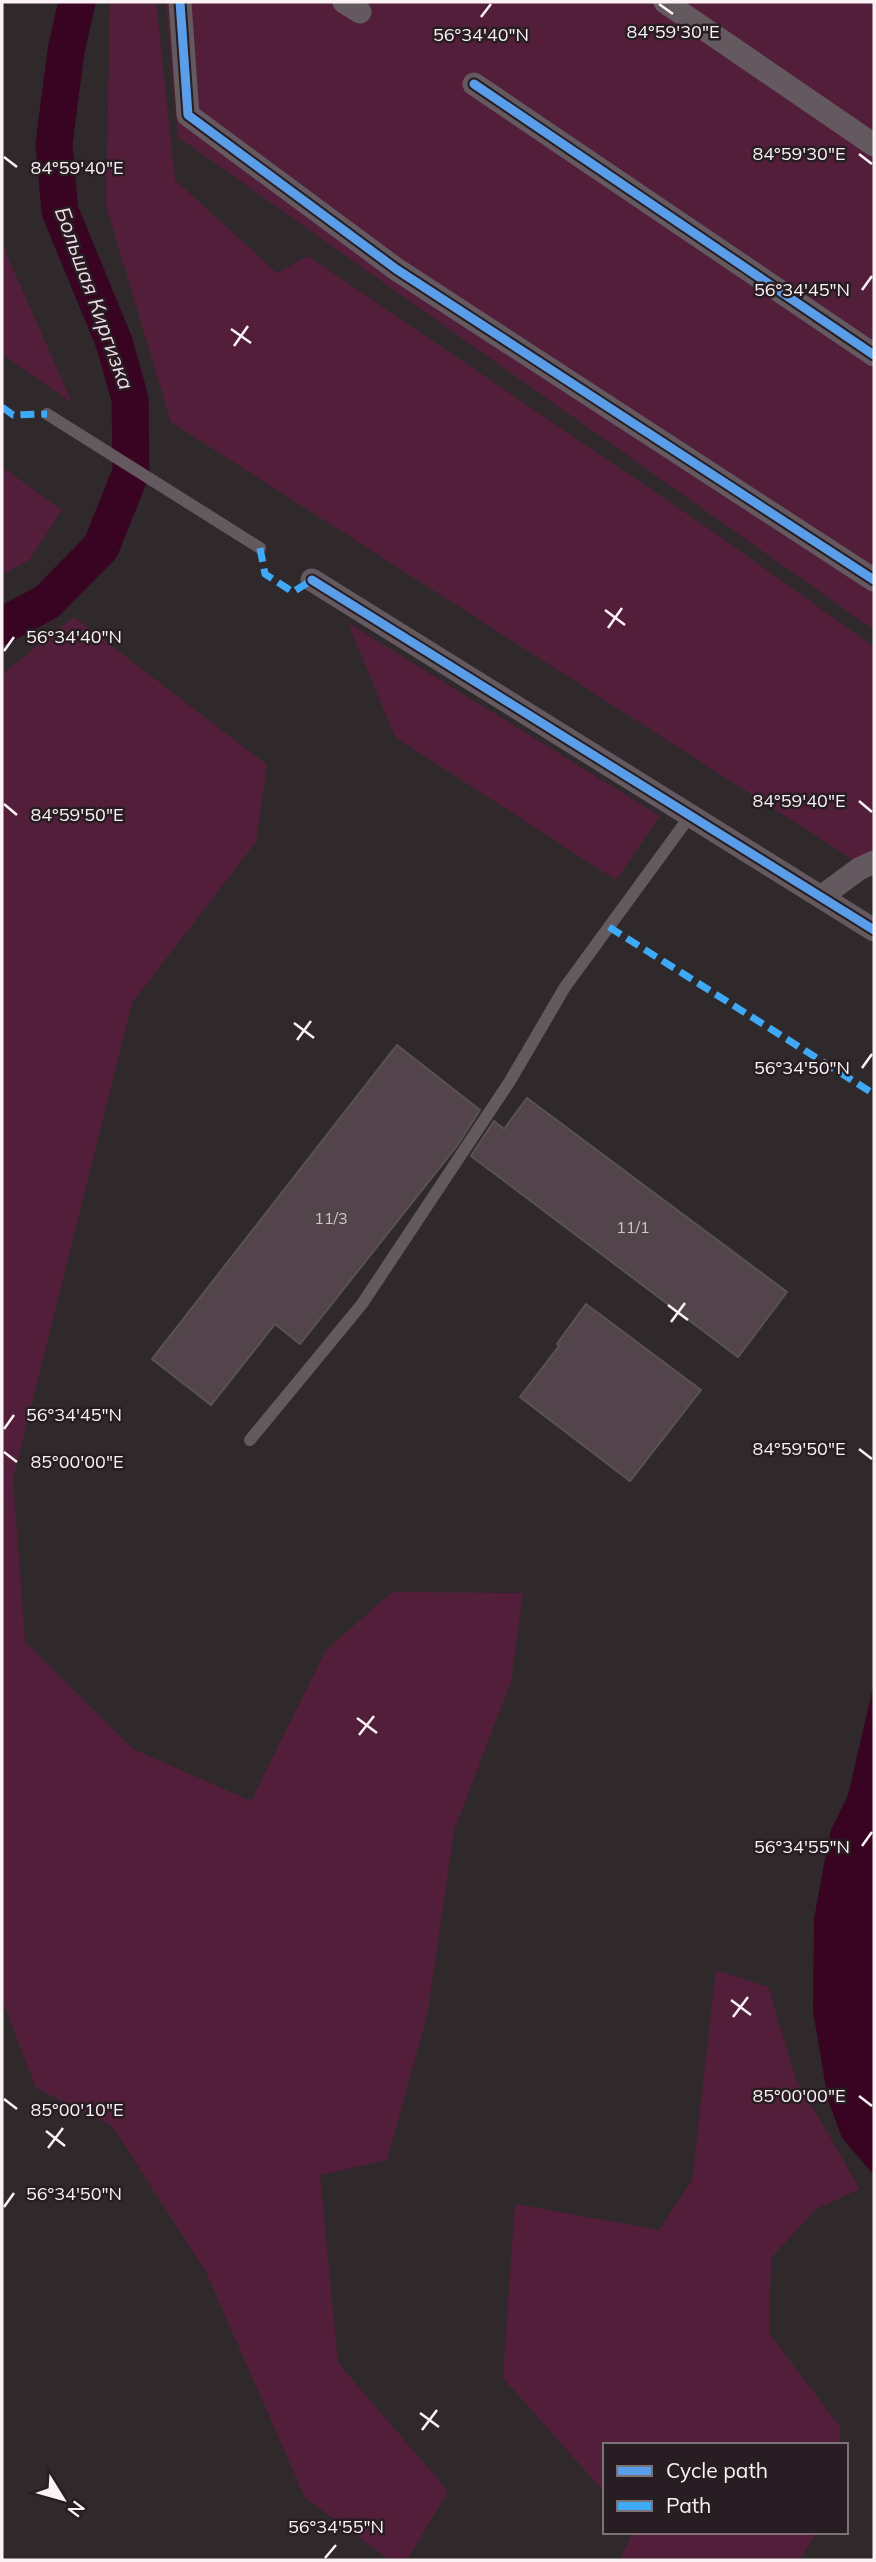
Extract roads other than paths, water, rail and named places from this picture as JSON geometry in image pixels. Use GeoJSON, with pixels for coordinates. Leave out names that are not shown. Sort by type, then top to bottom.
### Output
{"type":"FeatureCollection","features":[{"type":"Feature","properties":{"kind":"street"},"geometry":{"type":"LineString","coordinates":[[180,2],[188,115],[396,269],[874,580]]}},
{"type":"Feature","properties":{"kind":"street"},"geometry":{"type":"LineString","coordinates":[[665,2],[874,145]]}},
{"type":"Feature","properties":{"kind":"street"},"geometry":{"type":"LineString","coordinates":[[474,84],[874,355]]}},
{"type":"Feature","properties":{"kind":"street"},"geometry":{"type":"LineString","coordinates":[[312,580],[874,930]]}},
{"type":"Feature","properties":{"kind":"street"},"geometry":{"type":"LineString","coordinates":[[821,896],[859,869],[874,862]]}},
{"type":"Feature","properties":{"kind":"lane"},"geometry":{"type":"LineString","coordinates":[[47,414],[260,548]]}},
{"type":"Feature","properties":{"kind":"lane"},"geometry":{"type":"LineString","coordinates":[[250,1440],[362,1304],[510,1081],[565,987],[690,816]]}},
{"type":"Feature","properties":{"kind":"waterway","name":"Большая Киргизка"},"geometry":{"type":"LineString","coordinates":[[2,626],[47,602],[101,547],[131,472],[130,399],[114,342],[60,211],[54,144],[66,51],[77,2]]}}]}
